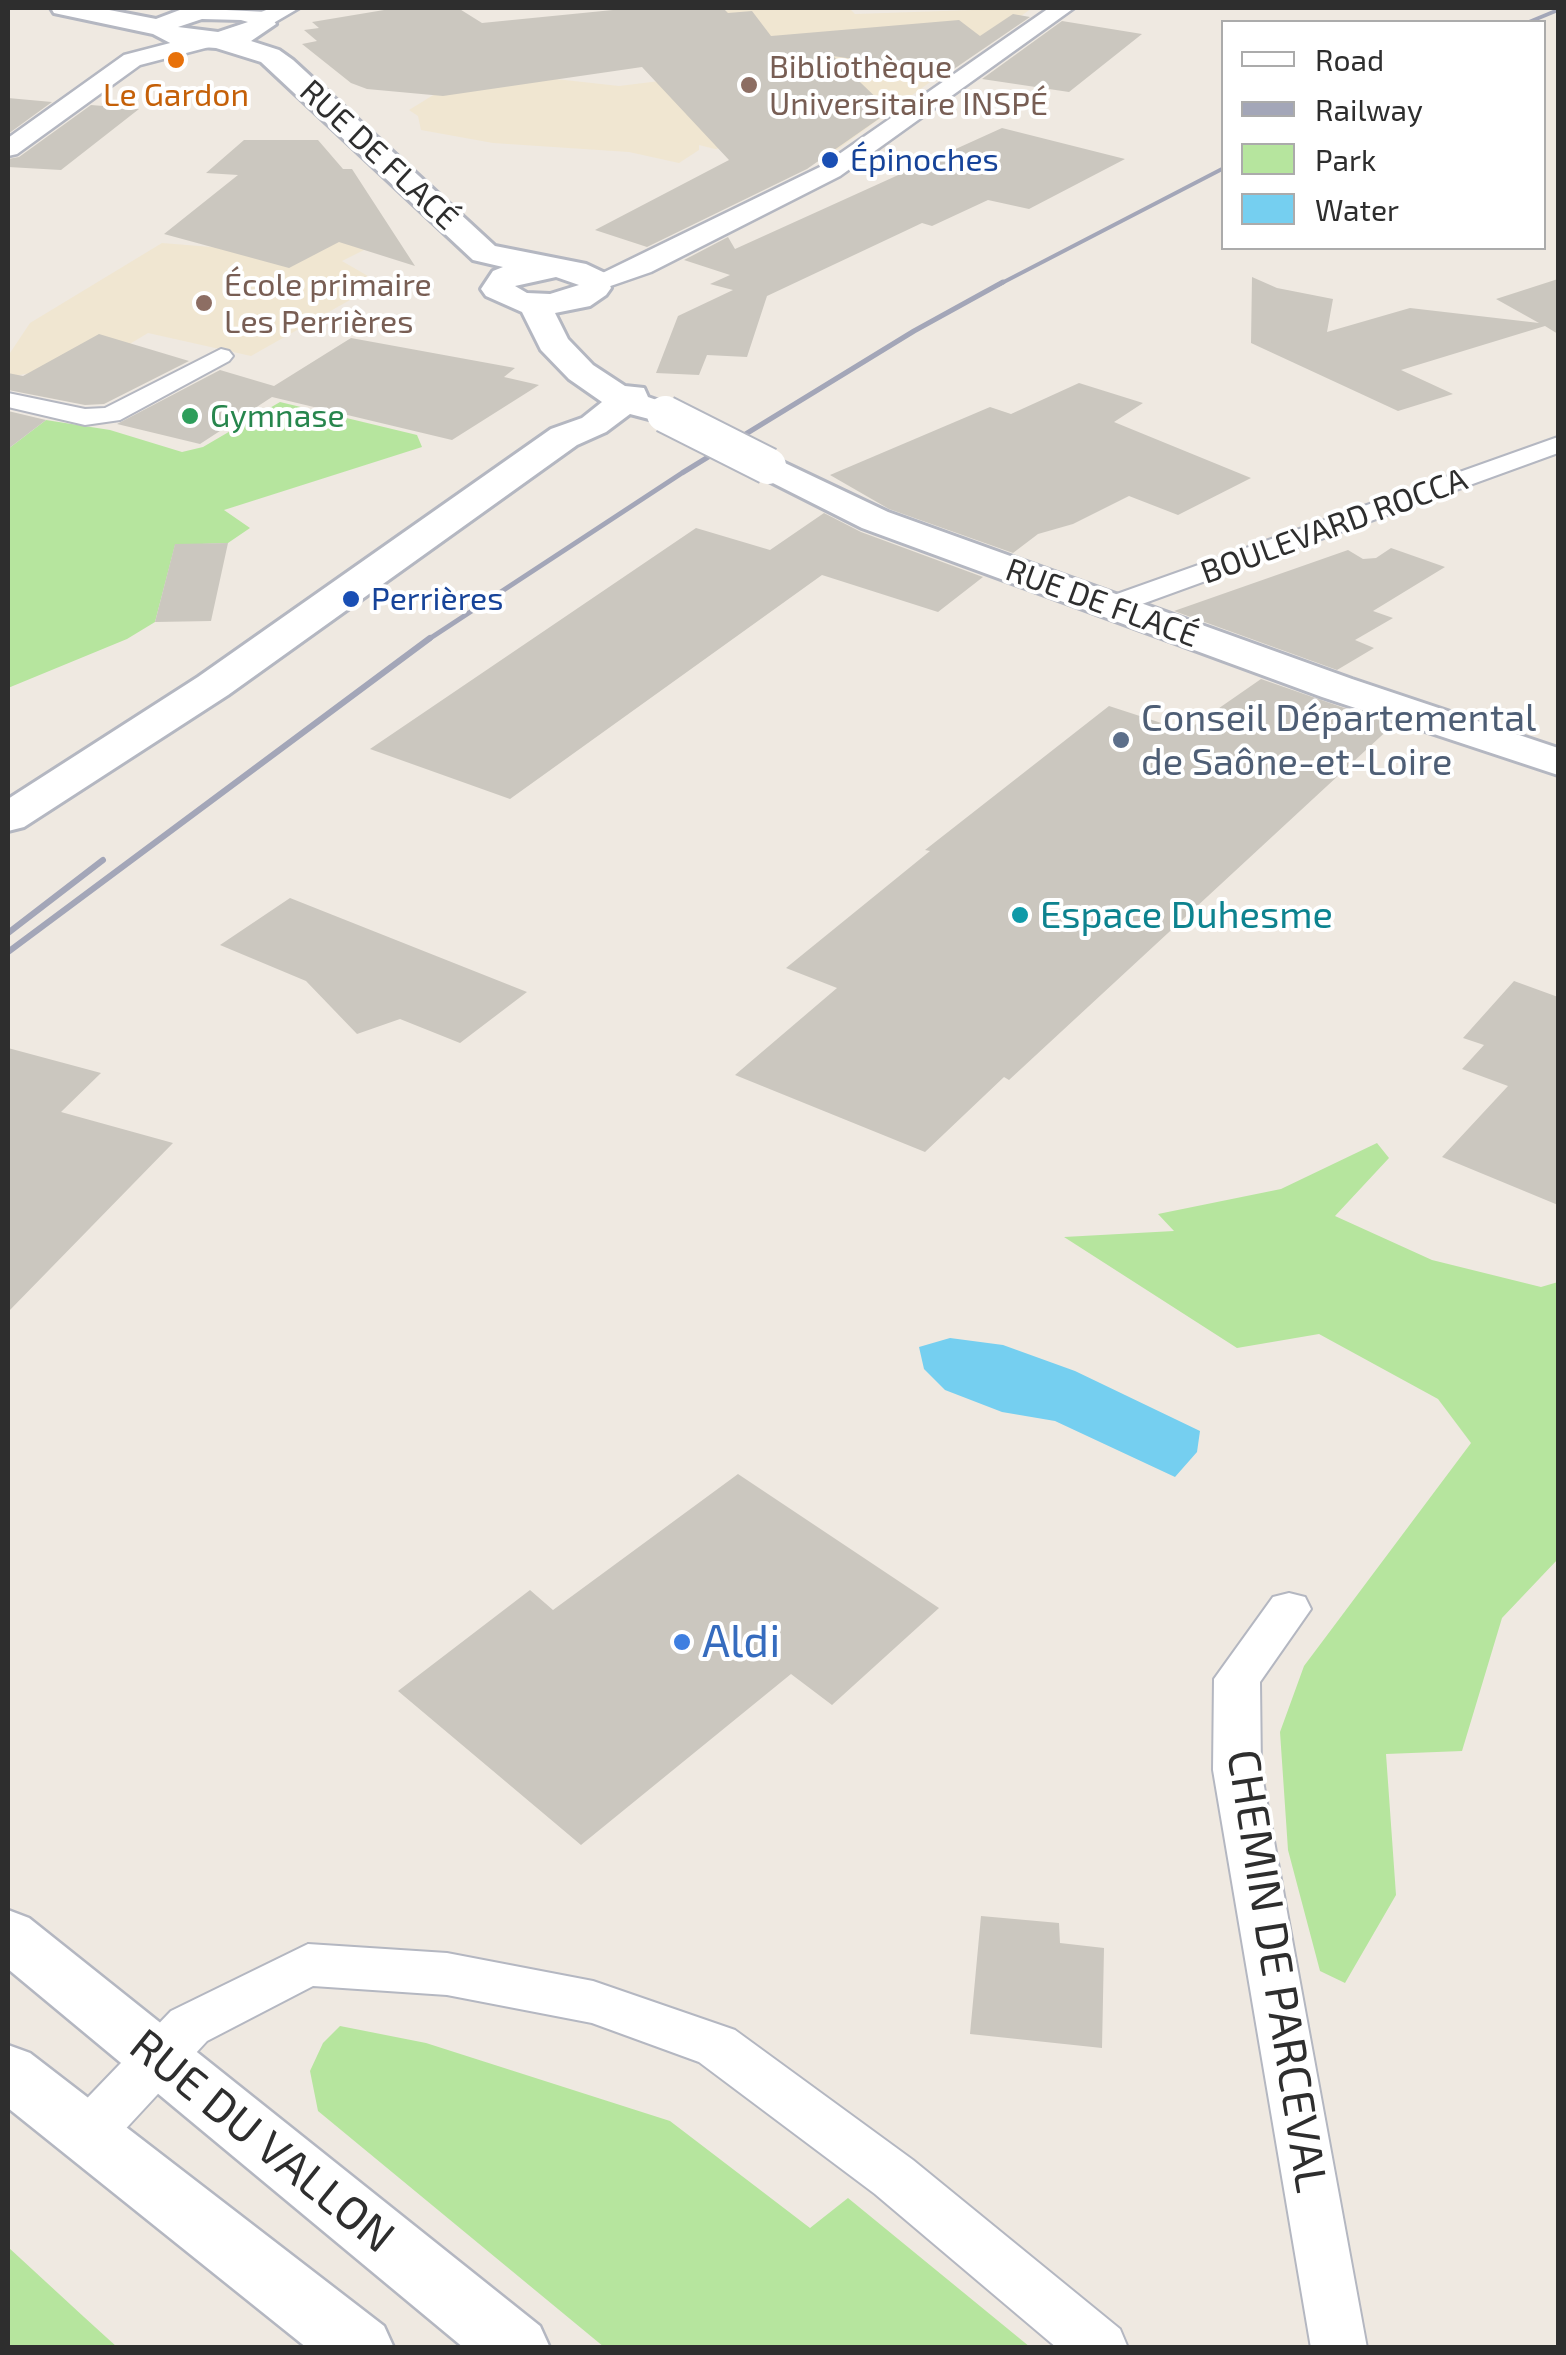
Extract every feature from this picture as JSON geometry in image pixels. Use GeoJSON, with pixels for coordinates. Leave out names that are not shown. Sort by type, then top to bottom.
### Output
{"type":"FeatureCollection","features":[{"type":"Feature","properties":{"kind":"main road","name":"RUE DE FLACÉ"},"geometry":{"type":"LineString","coordinates":[[63,8],[212,40],[255,25],[496,266],[501,294],[534,304],[553,343],[559,368],[578,394],[581,412],[576,430]]}},
{"type":"Feature","properties":{"kind":"main road"},"geometry":{"type":"LineString","coordinates":[[99,8],[186,14],[255,25]]}},
{"type":"Feature","properties":{"kind":"main road"},"geometry":{"type":"LineString","coordinates":[[163,30],[168,20],[186,14]]}},
{"type":"Feature","properties":{"kind":"main road"},"geometry":{"type":"LineString","coordinates":[[496,266],[543,268],[585,285]]}},
{"type":"Feature","properties":{"kind":"main road","name":"RUE DE FLACÉ"},"geometry":{"type":"LineString","coordinates":[[585,285],[577,318],[582,344],[645,406]]}},
{"type":"Feature","properties":{"kind":"main road"},"geometry":{"type":"LineString","coordinates":[[534,304],[585,285]]}},
{"type":"Feature","properties":{"kind":"main road","name":"RUE DE FLACÉ"},"geometry":{"type":"LineString","coordinates":[[553,343],[581,372],[875,520],[1336,688],[1558,762]]}},
{"type":"Feature","properties":{"kind":"main road"},"geometry":{"type":"LineString","coordinates":[[8,818],[213,686],[576,430],[645,406]]}},
{"type":"Feature","properties":{"kind":"street"},"geometry":{"type":"LineString","coordinates":[[255,25],[288,8]]}},
{"type":"Feature","properties":{"kind":"street"},"geometry":{"type":"LineString","coordinates":[[585,285],[663,254],[831,171],[1063,8]]}},
{"type":"Feature","properties":{"kind":"street"},"geometry":{"type":"LineString","coordinates":[[8,149],[146,53],[163,30]]}},
{"type":"Feature","properties":{"kind":"street"},"geometry":{"type":"LineString","coordinates":[[146,53],[212,40]]}},
{"type":"Feature","properties":{"kind":"street"},"geometry":{"type":"LineString","coordinates":[[8,400],[84,417],[111,415],[220,356]]}},
{"type":"Feature","properties":{"kind":"street","name":"BOULEVARD ROCCA"},"geometry":{"type":"LineString","coordinates":[[1110,606],[1558,445]]}},
{"type":"Feature","properties":{"kind":"street","name":"CHEMIN DE PARCEVAL"},"geometry":{"type":"LineString","coordinates":[[1289,1609],[1237,1679],[1237,1770],[1339,2348]]}},
{"type":"Feature","properties":{"kind":"street","name":"RUE DU VALLON"},"geometry":{"type":"LineString","coordinates":[[8,1935],[516,2348]]}},
{"type":"Feature","properties":{"kind":"street"},"geometry":{"type":"LineString","coordinates":[[88,2134],[188,2026],[308,1964],[447,1974],[593,2002],[717,2046],[894,2177],[1100,2348]]}},
{"type":"Feature","properties":{"kind":"street"},"geometry":{"type":"LineString","coordinates":[[8,2072],[360,2348]]}},
{"type":"Feature","properties":{"kind":"shaded area"},"geometry":{"type":"Polygon","coordinates":[[[761,8],[849,8],[855,14],[1032,8],[827,157],[772,142],[715,149],[699,145],[699,150],[679,163],[629,152],[493,143],[421,130],[418,116],[409,110],[474,70],[619,86],[668,80],[619,18],[761,8]]]}},
{"type":"Feature","properties":{"kind":"shaded area","name":"École primaire Les Perrières"},"geometry":{"type":"Polygon","coordinates":[[[265,223],[368,248],[342,261],[380,283],[251,356],[148,333],[118,351],[134,355],[8,377],[8,356],[30,323],[162,243],[224,248],[265,223]]]}},
{"type":"Feature","properties":{"kind":"green space"},"geometry":{"type":"Polygon","coordinates":[[[280,402],[417,435],[422,447],[224,510],[250,528],[228,543],[175,545],[155,622],[127,639],[8,688],[8,449],[46,420],[110,430],[182,452],[203,447],[280,402]]]}},
{"type":"Feature","properties":{"kind":"green space"},"geometry":{"type":"Polygon","coordinates":[[[1377,1143],[1389,1158],[1335,1216],[1432,1260],[1541,1287],[1558,1282],[1558,1559],[1502,1618],[1462,1751],[1386,1754],[1396,1895],[1345,1983],[1320,1971],[1288,1850],[1280,1732],[1304,1666],[1471,1443],[1438,1399],[1319,1334],[1237,1348],[1064,1237],[1174,1231],[1158,1214],[1281,1189],[1377,1143]]]}},
{"type":"Feature","properties":{"kind":"green space"},"geometry":{"type":"Polygon","coordinates":[[[340,2026],[426,2043],[670,2121],[810,2228],[848,2198],[1030,2347],[604,2347],[318,2111],[310,2071],[323,2043],[340,2026]]]}},
{"type":"Feature","properties":{"kind":"green space"},"geometry":{"type":"Polygon","coordinates":[[[8,2247],[84,2317],[117,2347],[8,2347],[8,2247]]]}},
{"type":"Feature","properties":{"kind":"water"},"geometry":{"type":"Polygon","coordinates":[[[950,1338],[1003,1345],[1075,1371],[1200,1431],[1197,1452],[1175,1477],[1055,1421],[1002,1412],[945,1390],[924,1369],[919,1347],[950,1338]]]}},
{"type":"Feature","properties":{"kind":"building"},"geometry":{"type":"Polygon","coordinates":[[[396,8],[458,8],[482,23],[633,8],[723,8],[728,13],[752,11],[771,36],[959,20],[980,36],[1013,14],[1030,17],[948,73],[833,56],[890,111],[807,169],[647,247],[595,230],[729,160],[642,67],[443,96],[367,89],[351,83],[302,44],[317,41],[304,30],[319,28],[312,22],[396,8]]]}},
{"type":"Feature","properties":{"kind":"building"},"geometry":{"type":"Polygon","coordinates":[[[1062,21],[1142,34],[1069,92],[982,79],[1062,21]]]}},
{"type":"Feature","properties":{"kind":"building"},"geometry":{"type":"Polygon","coordinates":[[[8,98],[52,102],[8,134],[8,98]]]}},
{"type":"Feature","properties":{"kind":"building"},"geometry":{"type":"Polygon","coordinates":[[[91,105],[139,109],[61,170],[8,167],[8,159],[19,157],[91,105]]]}},
{"type":"Feature","properties":{"kind":"building"},"geometry":{"type":"Polygon","coordinates":[[[1002,128],[1125,159],[1029,209],[988,200],[932,226],[922,223],[767,296],[747,357],[707,355],[699,375],[656,373],[678,316],[733,290],[710,284],[730,275],[684,260],[728,237],[735,249],[1002,128]]]}},
{"type":"Feature","properties":{"kind":"building"},"geometry":{"type":"Polygon","coordinates":[[[244,140],[318,140],[343,169],[352,169],[415,266],[339,242],[289,268],[164,234],[238,175],[206,173],[244,140]]]}},
{"type":"Feature","properties":{"kind":"building"},"geometry":{"type":"Polygon","coordinates":[[[1252,277],[1277,288],[1333,299],[1327,332],[1410,308],[1539,323],[1496,299],[1558,279],[1558,334],[1545,326],[1401,370],[1453,394],[1398,411],[1251,343],[1252,277]]]}},
{"type":"Feature","properties":{"kind":"building"},"geometry":{"type":"Polygon","coordinates":[[[99,334],[189,361],[104,404],[85,405],[8,390],[8,373],[23,376],[99,334]]]}},
{"type":"Feature","properties":{"kind":"building"},"geometry":{"type":"Polygon","coordinates":[[[351,338],[515,368],[504,377],[539,385],[452,440],[272,397],[200,444],[117,424],[220,370],[274,386],[351,338]]]}},
{"type":"Feature","properties":{"kind":"building"},"geometry":{"type":"Polygon","coordinates":[[[1079,383],[1143,403],[1114,422],[1251,478],[1178,515],[1129,496],[1073,524],[1038,534],[1013,553],[889,509],[830,475],[990,407],[1011,414],[1079,383]]]}},
{"type":"Feature","properties":{"kind":"building"},"geometry":{"type":"Polygon","coordinates":[[[8,411],[46,420],[8,449],[8,411]]]}},
{"type":"Feature","properties":{"kind":"building"},"geometry":{"type":"Polygon","coordinates":[[[824,513],[861,532],[983,577],[938,612],[822,575],[510,799],[370,749],[696,528],[770,550],[824,513]]]}},
{"type":"Feature","properties":{"kind":"building"},"geometry":{"type":"Polygon","coordinates":[[[228,543],[211,621],[155,622],[175,544],[228,543]]]}},
{"type":"Feature","properties":{"kind":"building"},"geometry":{"type":"Polygon","coordinates":[[[1391,548],[1445,567],[1373,611],[1393,618],[1355,640],[1374,648],[1337,670],[1174,611],[1348,550],[1363,559],[1376,558],[1391,548]]]}},
{"type":"Feature","properties":{"kind":"building","name":"Espace Duhesme"},"geometry":{"type":"Polygon","coordinates":[[[1261,679],[1393,725],[1009,1080],[1004,1077],[925,1152],[735,1075],[837,988],[786,968],[930,851],[925,850],[1109,706],[1186,731],[1261,679]]]}},
{"type":"Feature","properties":{"kind":"building"},"geometry":{"type":"Polygon","coordinates":[[[290,898],[527,992],[460,1043],[400,1019],[357,1034],[306,981],[220,945],[290,898]]]}},
{"type":"Feature","properties":{"kind":"building"},"geometry":{"type":"Polygon","coordinates":[[[1514,981],[1558,997],[1558,1205],[1442,1157],[1508,1086],[1462,1069],[1484,1045],[1463,1038],[1514,981]]]}},
{"type":"Feature","properties":{"kind":"building"},"geometry":{"type":"Polygon","coordinates":[[[8,1048],[101,1073],[61,1112],[173,1143],[8,1312],[8,1048]]]}},
{"type":"Feature","properties":{"kind":"building","name":"Aldi"},"geometry":{"type":"Polygon","coordinates":[[[738,1474],[939,1608],[832,1705],[791,1674],[581,1845],[398,1691],[530,1590],[553,1610],[738,1474]]]}},
{"type":"Feature","properties":{"kind":"building"},"geometry":{"type":"Polygon","coordinates":[[[981,1916],[1059,1923],[1060,1943],[1104,1948],[1102,2048],[970,2034],[981,1916]]]}},
{"type":"Feature","properties":{"kind":"railway"},"geometry":{"type":"LineString","coordinates":[[1534,20],[1558,10]]}},
{"type":"Feature","properties":{"kind":"railway"},"geometry":{"type":"LineString","coordinates":[[998,285],[1221,170]]}},
{"type":"Feature","properties":{"kind":"railway"},"geometry":{"type":"LineString","coordinates":[[426,641],[682,473],[914,331],[1003,282]]}},
{"type":"Feature","properties":{"kind":"railway"},"geometry":{"type":"LineString","coordinates":[[8,952],[430,638]]}},
{"type":"Feature","properties":{"kind":"railway"},"geometry":{"type":"LineString","coordinates":[[8,933],[103,860]]}},
{"type":"Feature","properties":{"kind":"place","name":"Le Gardon"},"geometry":{"type":"Point","coordinates":[176,60]}},
{"type":"Feature","properties":{"kind":"place","name":"Bibliothèque Universitaire INSPÉ"},"geometry":{"type":"Point","coordinates":[749,85]}},
{"type":"Feature","properties":{"kind":"place","name":"Épinoches"},"geometry":{"type":"Point","coordinates":[830,160]}},
{"type":"Feature","properties":{"kind":"place","name":"École primaire Les Perrières"},"geometry":{"type":"Point","coordinates":[204,303]}},
{"type":"Feature","properties":{"kind":"place","name":"Gymnase"},"geometry":{"type":"Point","coordinates":[190,416]}},
{"type":"Feature","properties":{"kind":"place","name":"Perrières"},"geometry":{"type":"Point","coordinates":[351,599]}},
{"type":"Feature","properties":{"kind":"place","name":"Conseil Départemental de Saône-et-Loire"},"geometry":{"type":"Point","coordinates":[1121,740]}},
{"type":"Feature","properties":{"kind":"place","name":"Espace Duhesme"},"geometry":{"type":"Point","coordinates":[1020,915]}},
{"type":"Feature","properties":{"kind":"place","name":"Aldi"},"geometry":{"type":"Point","coordinates":[682,1642]}}]}
